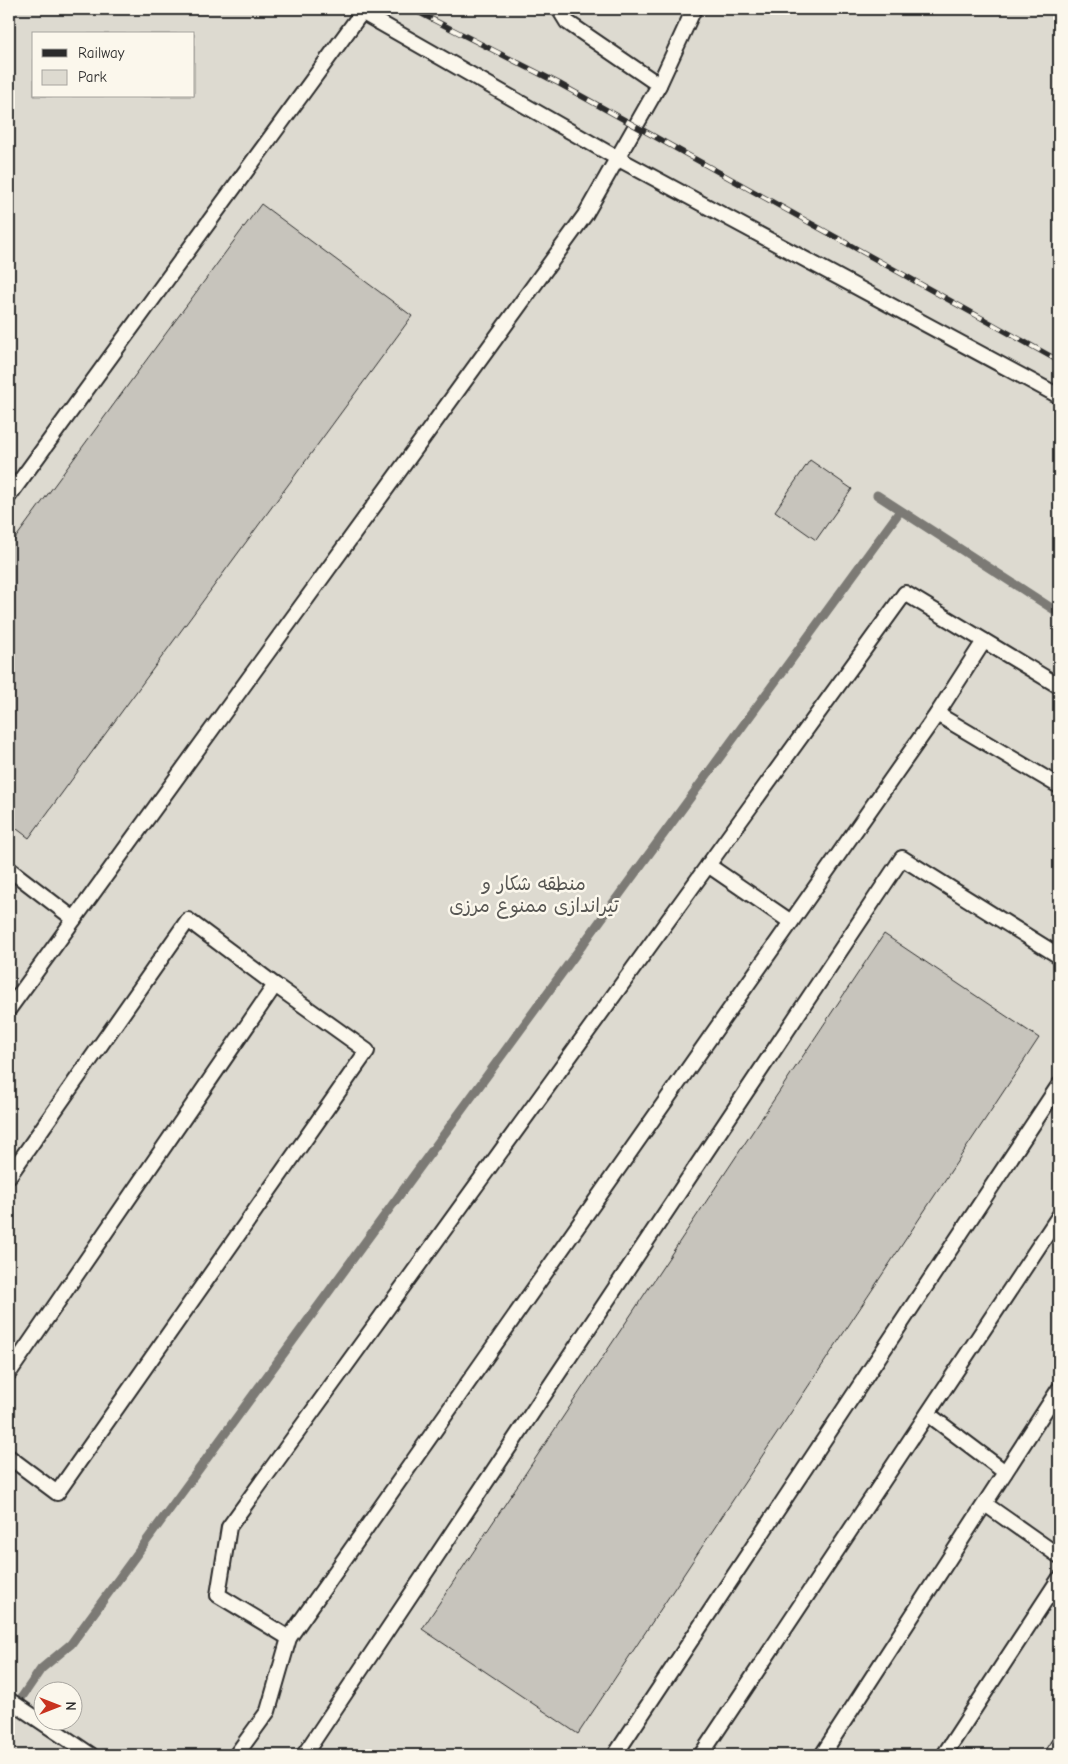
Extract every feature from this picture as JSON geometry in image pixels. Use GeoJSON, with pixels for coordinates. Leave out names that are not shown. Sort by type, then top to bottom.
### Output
{"type":"FeatureCollection","features":[{"type":"Feature","properties":{"kind":"lane"},"geometry":{"type":"LineString","coordinates":[[559,9],[567,22],[659,85]]}},
{"type":"Feature","properties":{"kind":"lane"},"geometry":{"type":"LineString","coordinates":[[9,1009],[585,215],[659,85],[694,9]]}},
{"type":"Feature","properties":{"kind":"lane"},"geometry":{"type":"LineString","coordinates":[[9,496],[359,11],[617,158],[1059,396]]}},
{"type":"Feature","properties":{"kind":"lane"},"geometry":{"type":"LineString","coordinates":[[289,1638],[218,1595],[229,1527],[905,593],[1059,686]]}},
{"type":"Feature","properties":{"kind":"lane"},"geometry":{"type":"LineString","coordinates":[[236,1755],[268,1711],[289,1638],[937,714],[984,641]]}},
{"type":"Feature","properties":{"kind":"lane"},"geometry":{"type":"LineString","coordinates":[[937,714],[1059,786]]}},
{"type":"Feature","properties":{"kind":"lane"},"geometry":{"type":"LineString","coordinates":[[304,1755],[902,858],[1059,956]]}},
{"type":"Feature","properties":{"kind":"lane"},"geometry":{"type":"LineString","coordinates":[[708,865],[791,922]]}},
{"type":"Feature","properties":{"kind":"lane"},"geometry":{"type":"LineString","coordinates":[[9,869],[74,919]]}},
{"type":"Feature","properties":{"kind":"lane"},"geometry":{"type":"LineString","coordinates":[[9,1176],[188,920],[366,1051],[57,1493],[9,1457]]}},
{"type":"Feature","properties":{"kind":"lane"},"geometry":{"type":"LineString","coordinates":[[9,1373],[275,985]]}},
{"type":"Feature","properties":{"kind":"lane"},"geometry":{"type":"LineString","coordinates":[[615,1755],[1059,1085]]}},
{"type":"Feature","properties":{"kind":"lane"},"geometry":{"type":"LineString","coordinates":[[701,1755],[1059,1216]]}},
{"type":"Feature","properties":{"kind":"lane"},"geometry":{"type":"LineString","coordinates":[[822,1755],[1059,1389]]}},
{"type":"Feature","properties":{"kind":"lane"},"geometry":{"type":"LineString","coordinates":[[928,1414],[1005,1472]]}},
{"type":"Feature","properties":{"kind":"lane"},"geometry":{"type":"LineString","coordinates":[[985,1504],[1059,1556]]}},
{"type":"Feature","properties":{"kind":"lane"},"geometry":{"type":"LineString","coordinates":[[944,1755],[1059,1579]]}},
{"type":"Feature","properties":{"kind":"lane"},"geometry":{"type":"LineString","coordinates":[[9,1700],[91,1755]]}},
{"type":"Feature","properties":{"kind":"lane"},"geometry":{"type":"LineString","coordinates":[[1052,1755],[1059,1744]]}},
{"type":"Feature","properties":{"kind":"green space","name":"منطقه شکار و تیراندازی ممنوع مرزی"},"geometry":{"type":"Polygon","coordinates":[[[9,9],[1059,9],[1059,1755],[9,1755],[9,9]]]}},
{"type":"Feature","properties":{"kind":"building"},"geometry":{"type":"Polygon","coordinates":[[[261,204],[412,316],[29,838],[9,823],[9,547],[261,204]]]}},
{"type":"Feature","properties":{"kind":"building"},"geometry":{"type":"Polygon","coordinates":[[[810,460],[852,489],[816,540],[775,511],[810,460]]]}},
{"type":"Feature","properties":{"kind":"building"},"geometry":{"type":"Polygon","coordinates":[[[884,934],[1039,1038],[578,1734],[422,1629],[884,934]]]}},
{"type":"Feature","properties":{"kind":"waterway"},"geometry":{"type":"LineString","coordinates":[[877,495],[1059,613]]}},
{"type":"Feature","properties":{"kind":"waterway"},"geometry":{"type":"LineString","coordinates":[[9,1716],[41,1669],[71,1644],[900,511]]}},
{"type":"Feature","properties":{"kind":"railway"},"geometry":{"type":"LineString","coordinates":[[412,9],[558,83],[1059,361]]}}]}
